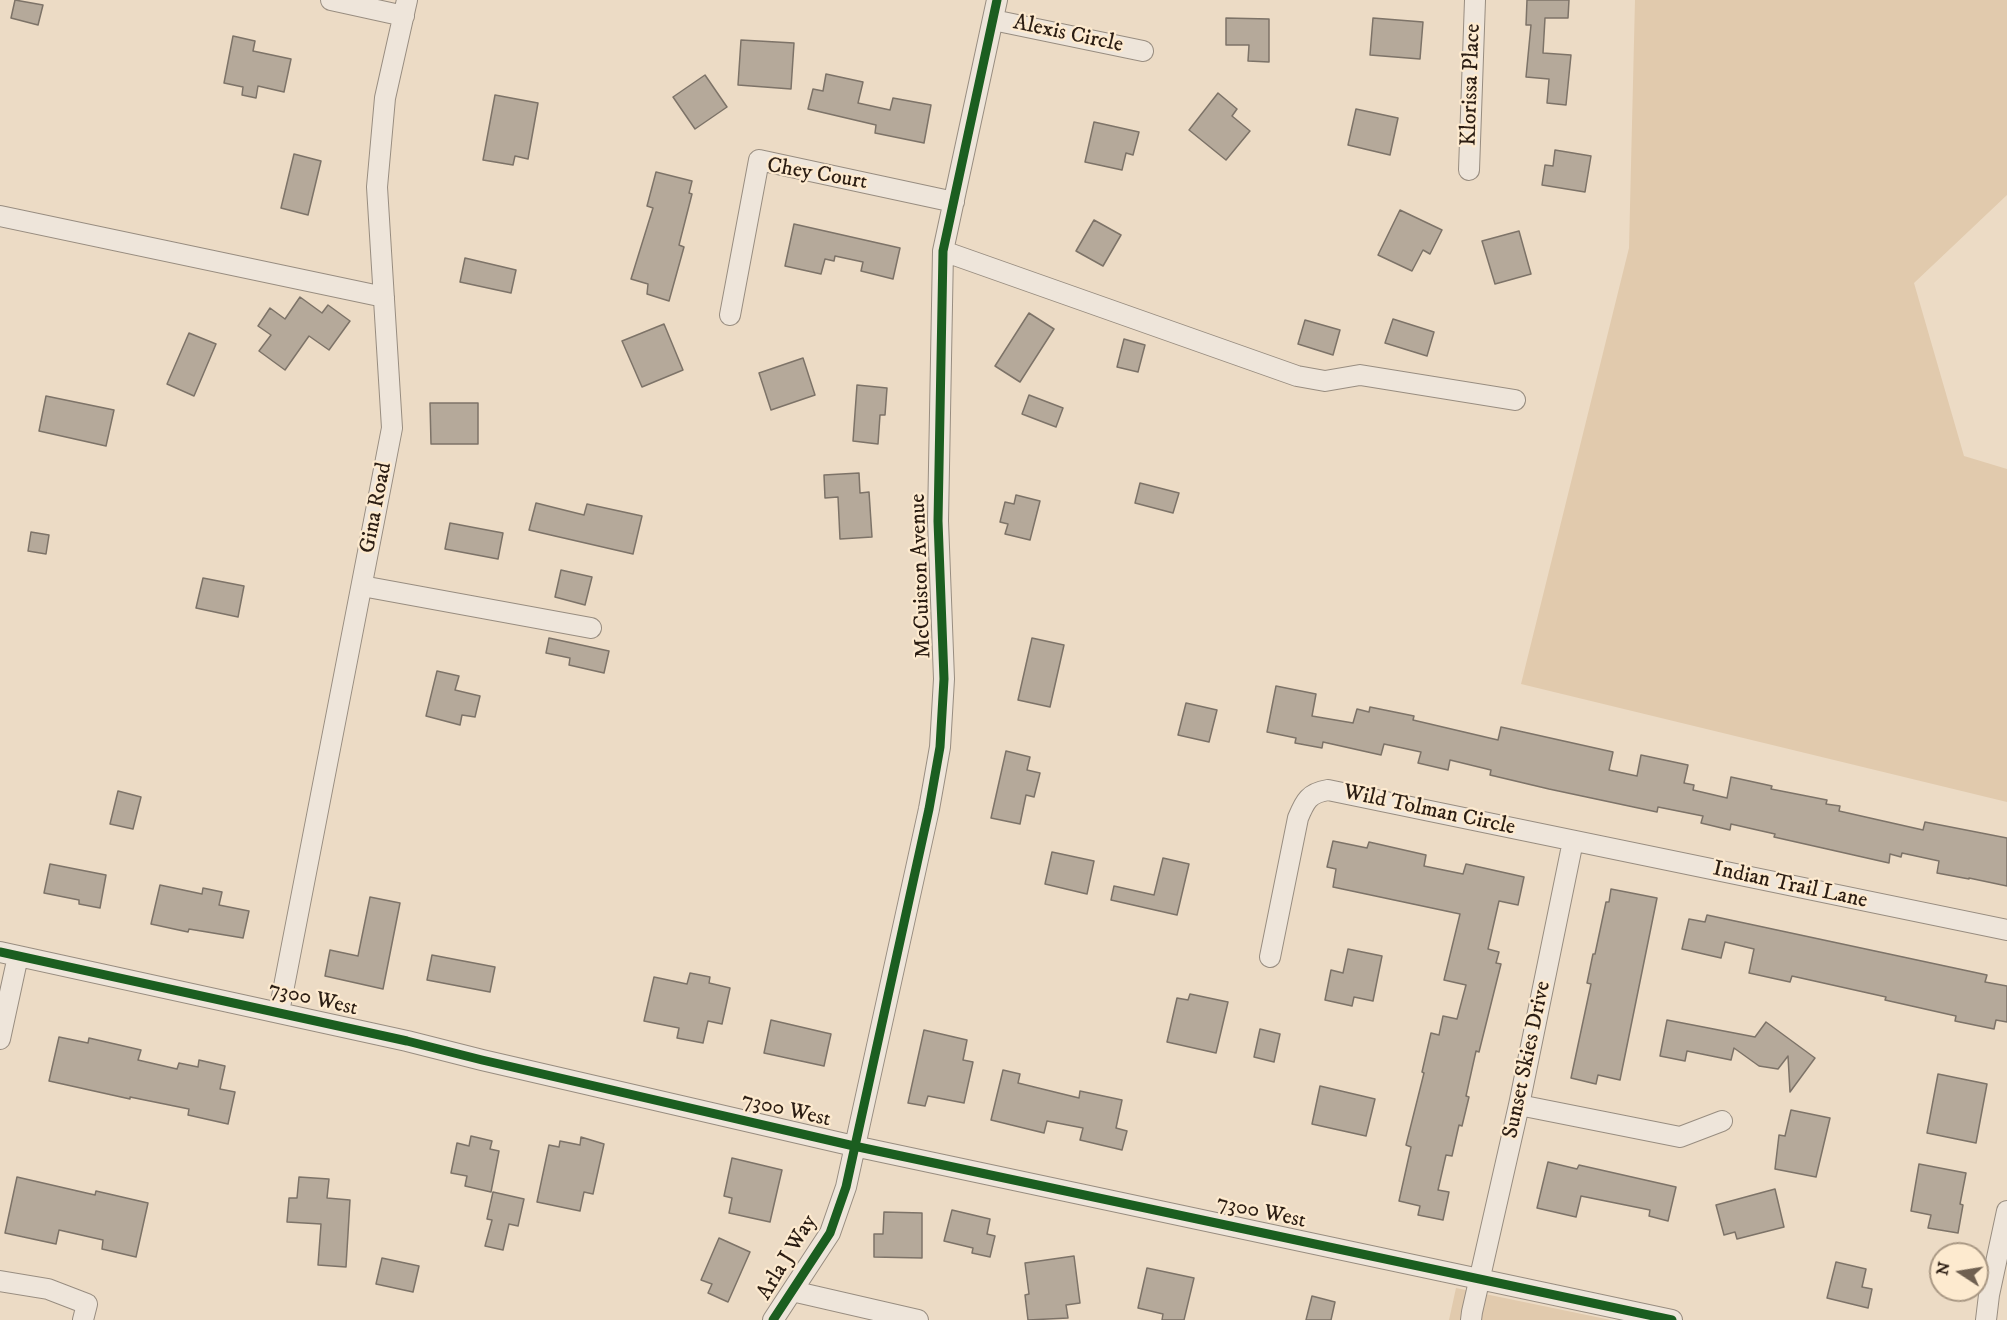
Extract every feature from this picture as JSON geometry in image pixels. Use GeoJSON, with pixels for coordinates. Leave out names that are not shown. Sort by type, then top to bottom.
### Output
{"type":"FeatureCollection","features":[{"type":"Feature","properties":{"kind":"street"},"geometry":{"type":"LineString","coordinates":[[331,0],[406,8]]}},
{"type":"Feature","properties":{"kind":"street","name":"McCuiston Avenue"},"geometry":{"type":"LineString","coordinates":[[854,1146],[929,809],[940,747],[944,679],[938,521],[943,251],[997,0]]}},
{"type":"Feature","properties":{"kind":"street","name":"Klorissa Place"},"geometry":{"type":"LineString","coordinates":[[1469,170],[1475,0]]}},
{"type":"Feature","properties":{"kind":"street","name":"Gina Road"},"geometry":{"type":"LineString","coordinates":[[279,1012],[393,428],[377,187],[385,98],[406,8]]}},
{"type":"Feature","properties":{"kind":"street","name":"Alexis Circle"},"geometry":{"type":"LineString","coordinates":[[993,20],[1143,51]]}},
{"type":"Feature","properties":{"kind":"street","name":"Chey Court"},"geometry":{"type":"LineString","coordinates":[[730,315],[759,160],[954,201]]}},
{"type":"Feature","properties":{"kind":"street"},"geometry":{"type":"LineString","coordinates":[[0,216],[384,297]]}},
{"type":"Feature","properties":{"kind":"street"},"geometry":{"type":"LineString","coordinates":[[943,251],[1297,376],[1325,381],[1360,375],[1515,400]]}},
{"type":"Feature","properties":{"kind":"street"},"geometry":{"type":"LineString","coordinates":[[362,586],[591,628]]}},
{"type":"Feature","properties":{"kind":"street","name":"Wild Tolman Circle"},"geometry":{"type":"LineString","coordinates":[[1270,957],[1298,818],[1308,797],[1317,792],[1328,790],[1573,842]]}},
{"type":"Feature","properties":{"kind":"street","name":"Indian Trail Lane"},"geometry":{"type":"LineString","coordinates":[[1573,842],[2007,930]]}},
{"type":"Feature","properties":{"kind":"street","name":"Sunset Skies Drive"},"geometry":{"type":"LineString","coordinates":[[1471,1320],[1519,1105],[1573,842]]}},
{"type":"Feature","properties":{"kind":"street"},"geometry":{"type":"LineString","coordinates":[[0,1039],[9,954]]}},
{"type":"Feature","properties":{"kind":"street","name":"7300 West"},"geometry":{"type":"LineString","coordinates":[[9,954],[279,1012],[854,1146],[1480,1278],[1638,1316],[1672,1320]]}},
{"type":"Feature","properties":{"kind":"street"},"geometry":{"type":"LineString","coordinates":[[1519,1105],[1680,1137],[1722,1121]]}},
{"type":"Feature","properties":{"kind":"street","name":"Arla J Way"},"geometry":{"type":"LineString","coordinates":[[773,1320],[830,1233],[846,1187],[854,1146]]}},
{"type":"Feature","properties":{"kind":"street"},"geometry":{"type":"LineString","coordinates":[[1986,1320],[2007,1210]]}},
{"type":"Feature","properties":{"kind":"street"},"geometry":{"type":"LineString","coordinates":[[0,1281],[48,1289],[87,1304],[83,1320]]}},
{"type":"Feature","properties":{"kind":"street"},"geometry":{"type":"LineString","coordinates":[[792,1291],[918,1320]]}},
{"type":"Feature","properties":{"kind":"shaded area"},"geometry":{"type":"Polygon","coordinates":[[[1635,0],[2007,0],[2007,195],[1914,283],[1964,456],[2007,469],[2007,802],[1521,684],[1629,248],[1635,0]]]}},
{"type":"Feature","properties":{"kind":"shaded area"},"geometry":{"type":"Polygon","coordinates":[[[1456,1288],[1611,1320],[1449,1320],[1456,1288]]]}},
{"type":"Feature","properties":{"kind":"building"},"geometry":{"type":"Polygon","coordinates":[[[15,0],[43,5],[38,25],[11,18],[15,0]]]}},
{"type":"Feature","properties":{"kind":"building"},"geometry":{"type":"Polygon","coordinates":[[[1527,0],[1569,0],[1568,18],[1545,18],[1543,53],[1571,55],[1566,105],[1547,103],[1549,79],[1526,77],[1531,25],[1526,25],[1527,0]]]}},
{"type":"Feature","properties":{"kind":"building"},"geometry":{"type":"Polygon","coordinates":[[[1226,18],[1269,19],[1269,62],[1248,61],[1249,45],[1226,45],[1226,18]]]}},
{"type":"Feature","properties":{"kind":"building"},"geometry":{"type":"Polygon","coordinates":[[[1373,18],[1423,22],[1420,59],[1370,55],[1373,18]]]}},
{"type":"Feature","properties":{"kind":"building"},"geometry":{"type":"Polygon","coordinates":[[[233,36],[255,41],[253,51],[291,59],[284,92],[258,86],[256,98],[242,95],[243,87],[224,83],[233,36]]]}},
{"type":"Feature","properties":{"kind":"building"},"geometry":{"type":"Polygon","coordinates":[[[741,40],[794,43],[791,89],[738,85],[741,40]]]}},
{"type":"Feature","properties":{"kind":"building"},"geometry":{"type":"Polygon","coordinates":[[[826,74],[863,82],[858,103],[890,110],[893,98],[931,105],[924,143],[875,133],[876,125],[808,109],[813,89],[823,91],[826,74]]]}},
{"type":"Feature","properties":{"kind":"building"},"geometry":{"type":"Polygon","coordinates":[[[705,75],[727,107],[695,129],[673,97],[705,75]]]}},
{"type":"Feature","properties":{"kind":"building"},"geometry":{"type":"Polygon","coordinates":[[[1218,93],[1237,109],[1232,116],[1250,131],[1226,160],[1189,130],[1218,93]]]}},
{"type":"Feature","properties":{"kind":"building"},"geometry":{"type":"Polygon","coordinates":[[[495,95],[538,103],[528,159],[515,156],[513,165],[483,160],[495,95]]]}},
{"type":"Feature","properties":{"kind":"building"},"geometry":{"type":"Polygon","coordinates":[[[1356,109],[1398,118],[1390,155],[1348,145],[1356,109]]]}},
{"type":"Feature","properties":{"kind":"building"},"geometry":{"type":"Polygon","coordinates":[[[1094,122],[1139,132],[1133,155],[1126,153],[1122,170],[1085,162],[1094,122]]]}},
{"type":"Feature","properties":{"kind":"building"},"geometry":{"type":"Polygon","coordinates":[[[1555,150],[1591,156],[1585,192],[1542,185],[1545,165],[1553,166],[1555,150]]]}},
{"type":"Feature","properties":{"kind":"building"},"geometry":{"type":"Polygon","coordinates":[[[294,154],[321,161],[308,215],[281,208],[294,154]]]}},
{"type":"Feature","properties":{"kind":"building"},"geometry":{"type":"Polygon","coordinates":[[[656,172],[692,181],[689,193],[692,194],[679,245],[684,247],[669,301],[647,294],[648,284],[631,279],[653,208],[647,206],[656,172]]]}},
{"type":"Feature","properties":{"kind":"building"},"geometry":{"type":"Polygon","coordinates":[[[1400,210],[1442,230],[1430,254],[1423,250],[1412,271],[1378,255],[1400,210]]]}},
{"type":"Feature","properties":{"kind":"building"},"geometry":{"type":"Polygon","coordinates":[[[1094,220],[1121,235],[1103,266],[1076,251],[1094,220]]]}},
{"type":"Feature","properties":{"kind":"building"},"geometry":{"type":"Polygon","coordinates":[[[794,224],[900,248],[893,279],[861,271],[863,262],[835,256],[834,261],[825,259],[821,274],[785,266],[794,224]]]}},
{"type":"Feature","properties":{"kind":"building"},"geometry":{"type":"Polygon","coordinates":[[[1519,231],[1531,274],[1495,284],[1482,241],[1519,231]]]}},
{"type":"Feature","properties":{"kind":"building"},"geometry":{"type":"Polygon","coordinates":[[[465,258],[516,270],[511,293],[460,282],[465,258]]]}},
{"type":"Feature","properties":{"kind":"building"},"geometry":{"type":"Polygon","coordinates":[[[300,297],[322,313],[328,305],[350,321],[329,350],[309,336],[285,370],[259,351],[271,335],[258,326],[270,308],[285,319],[300,297]]]}},
{"type":"Feature","properties":{"kind":"building"},"geometry":{"type":"Polygon","coordinates":[[[1029,313],[1054,329],[1020,382],[995,366],[1029,313]]]}},
{"type":"Feature","properties":{"kind":"building"},"geometry":{"type":"Polygon","coordinates":[[[1393,319],[1434,332],[1427,356],[1385,343],[1393,319]]]}},
{"type":"Feature","properties":{"kind":"building"},"geometry":{"type":"Polygon","coordinates":[[[1305,320],[1340,330],[1333,355],[1298,344],[1305,320]]]}},
{"type":"Feature","properties":{"kind":"building"},"geometry":{"type":"Polygon","coordinates":[[[664,324],[683,370],[642,387],[622,341],[664,324]]]}},
{"type":"Feature","properties":{"kind":"building"},"geometry":{"type":"Polygon","coordinates":[[[189,333],[216,344],[194,396],[167,384],[189,333]]]}},
{"type":"Feature","properties":{"kind":"building"},"geometry":{"type":"Polygon","coordinates":[[[1124,339],[1145,345],[1138,372],[1117,367],[1124,339]]]}},
{"type":"Feature","properties":{"kind":"building"},"geometry":{"type":"Polygon","coordinates":[[[803,358],[815,395],[771,410],[759,373],[803,358]]]}},
{"type":"Feature","properties":{"kind":"building"},"geometry":{"type":"Polygon","coordinates":[[[857,385],[887,388],[885,415],[880,415],[878,444],[853,441],[857,385]]]}},
{"type":"Feature","properties":{"kind":"building"},"geometry":{"type":"Polygon","coordinates":[[[1029,395],[1063,408],[1056,427],[1022,414],[1029,395]]]}},
{"type":"Feature","properties":{"kind":"building"},"geometry":{"type":"Polygon","coordinates":[[[46,396],[114,410],[106,446],[39,431],[46,396]]]}},
{"type":"Feature","properties":{"kind":"building"},"geometry":{"type":"Polygon","coordinates":[[[430,403],[478,403],[478,444],[431,444],[430,403]]]}},
{"type":"Feature","properties":{"kind":"building"},"geometry":{"type":"Polygon","coordinates":[[[859,473],[860,493],[869,492],[872,537],[840,539],[838,497],[825,498],[824,475],[859,473]]]}},
{"type":"Feature","properties":{"kind":"building"},"geometry":{"type":"Polygon","coordinates":[[[1140,483],[1179,493],[1173,513],[1135,503],[1140,483]]]}},
{"type":"Feature","properties":{"kind":"building"},"geometry":{"type":"Polygon","coordinates":[[[1016,495],[1040,501],[1030,540],[1005,534],[1008,524],[1000,522],[1005,502],[1014,504],[1016,495]]]}},
{"type":"Feature","properties":{"kind":"building"},"geometry":{"type":"Polygon","coordinates":[[[536,503],[584,515],[587,504],[642,516],[633,554],[529,530],[536,503]]]}},
{"type":"Feature","properties":{"kind":"building"},"geometry":{"type":"Polygon","coordinates":[[[450,523],[503,533],[498,559],[445,549],[450,523]]]}},
{"type":"Feature","properties":{"kind":"building"},"geometry":{"type":"Polygon","coordinates":[[[31,532],[49,535],[46,554],[28,551],[31,532]]]}},
{"type":"Feature","properties":{"kind":"building"},"geometry":{"type":"Polygon","coordinates":[[[561,570],[592,577],[585,605],[555,597],[561,570]]]}},
{"type":"Feature","properties":{"kind":"building"},"geometry":{"type":"Polygon","coordinates":[[[203,578],[244,586],[238,617],[196,608],[203,578]]]}},
{"type":"Feature","properties":{"kind":"building"},"geometry":{"type":"Polygon","coordinates":[[[549,638],[609,651],[604,673],[569,665],[570,658],[546,653],[549,638]]]}},
{"type":"Feature","properties":{"kind":"building"},"geometry":{"type":"Polygon","coordinates":[[[1032,638],[1064,645],[1050,707],[1018,700],[1032,638]]]}},
{"type":"Feature","properties":{"kind":"building"},"geometry":{"type":"Polygon","coordinates":[[[437,671],[459,676],[455,690],[480,696],[475,717],[462,715],[460,725],[426,716],[437,671]]]}},
{"type":"Feature","properties":{"kind":"building"},"geometry":{"type":"Polygon","coordinates":[[[1276,686],[1316,694],[1312,716],[1353,723],[1357,709],[1369,712],[1370,707],[1414,716],[1413,720],[1498,740],[1501,727],[1613,752],[1609,770],[1637,776],[1641,755],[1688,765],[1684,783],[1694,785],[1693,790],[1727,798],[1731,777],[1772,786],[1771,789],[1827,800],[1826,804],[1840,806],[1839,811],[1923,830],[1925,822],[2007,838],[2007,886],[1937,873],[1939,861],[1902,853],[1901,857],[1890,854],[1889,863],[1774,837],[1775,834],[1731,824],[1730,830],[1701,823],[1703,816],[1658,807],[1657,812],[1549,789],[1490,775],[1491,770],[1450,760],[1448,770],[1418,763],[1421,752],[1384,744],[1381,755],[1323,742],[1322,748],[1295,743],[1296,738],[1267,732],[1276,686]]]}},
{"type":"Feature","properties":{"kind":"building"},"geometry":{"type":"Polygon","coordinates":[[[1186,703],[1217,710],[1209,742],[1178,735],[1186,703]]]}},
{"type":"Feature","properties":{"kind":"building"},"geometry":{"type":"Polygon","coordinates":[[[1006,751],[1030,757],[1027,770],[1040,773],[1034,797],[1026,795],[1020,824],[991,818],[1006,751]]]}},
{"type":"Feature","properties":{"kind":"building"},"geometry":{"type":"Polygon","coordinates":[[[118,791],[141,797],[133,829],[110,824],[118,791]]]}},
{"type":"Feature","properties":{"kind":"building"},"geometry":{"type":"Polygon","coordinates":[[[1333,841],[1367,848],[1369,842],[1426,855],[1424,866],[1463,874],[1466,864],[1524,877],[1518,905],[1499,901],[1488,949],[1499,952],[1496,963],[1501,964],[1479,1052],[1476,1051],[1462,1126],[1459,1125],[1452,1156],[1446,1155],[1438,1190],[1449,1192],[1443,1220],[1418,1215],[1420,1206],[1399,1201],[1411,1147],[1406,1145],[1424,1073],[1422,1072],[1431,1033],[1439,1035],[1443,1016],[1457,1019],[1466,985],[1444,980],[1460,914],[1333,887],[1336,869],[1327,867],[1333,841]]]}},
{"type":"Feature","properties":{"kind":"building"},"geometry":{"type":"Polygon","coordinates":[[[1052,852],[1094,861],[1087,894],[1045,884],[1052,852]]]}},
{"type":"Feature","properties":{"kind":"building"},"geometry":{"type":"Polygon","coordinates":[[[1163,858],[1189,864],[1177,915],[1111,900],[1114,886],[1154,895],[1163,858]]]}},
{"type":"Feature","properties":{"kind":"building"},"geometry":{"type":"Polygon","coordinates":[[[50,864],[106,875],[100,908],[79,904],[79,900],[44,893],[50,864]]]}},
{"type":"Feature","properties":{"kind":"building"},"geometry":{"type":"Polygon","coordinates":[[[160,885],[202,894],[203,888],[222,892],[219,905],[249,911],[243,938],[189,929],[188,932],[151,924],[160,885]]]}},
{"type":"Feature","properties":{"kind":"building"},"geometry":{"type":"Polygon","coordinates":[[[1611,889],[1657,898],[1620,1080],[1598,1075],[1596,1084],[1571,1078],[1591,984],[1587,983],[1593,954],[1595,954],[1611,889]]]}},
{"type":"Feature","properties":{"kind":"building"},"geometry":{"type":"Polygon","coordinates":[[[370,897],[400,903],[383,989],[325,976],[330,950],[358,956],[370,897]]]}},
{"type":"Feature","properties":{"kind":"building"},"geometry":{"type":"Polygon","coordinates":[[[1707,915],[1987,975],[1985,982],[2007,986],[2007,1022],[1996,1020],[1994,1029],[1955,1021],[1956,1016],[1885,1000],[1886,997],[1792,976],[1790,982],[1749,973],[1754,949],[1725,942],[1721,958],[1682,949],[1689,919],[1705,922],[1707,915]]]}},
{"type":"Feature","properties":{"kind":"building"},"geometry":{"type":"Polygon","coordinates":[[[1348,949],[1382,956],[1373,1001],[1354,997],[1352,1006],[1325,1000],[1331,970],[1343,973],[1348,949]]]}},
{"type":"Feature","properties":{"kind":"building"},"geometry":{"type":"Polygon","coordinates":[[[432,955],[495,967],[490,992],[427,980],[432,955]]]}},
{"type":"Feature","properties":{"kind":"building"},"geometry":{"type":"Polygon","coordinates":[[[690,973],[710,977],[709,983],[730,988],[722,1024],[708,1021],[703,1043],[677,1038],[679,1028],[644,1021],[654,977],[687,984],[690,973]]]}},
{"type":"Feature","properties":{"kind":"building"},"geometry":{"type":"Polygon","coordinates":[[[1190,994],[1228,1002],[1216,1053],[1167,1042],[1177,998],[1188,1000],[1190,994]]]}},
{"type":"Feature","properties":{"kind":"building"},"geometry":{"type":"Polygon","coordinates":[[[771,1020],[831,1034],[824,1066],[764,1053],[771,1020]]]}},
{"type":"Feature","properties":{"kind":"building"},"geometry":{"type":"Polygon","coordinates":[[[1667,1020],[1755,1037],[1766,1022],[1815,1058],[1790,1092],[1788,1056],[1778,1069],[1759,1066],[1734,1048],[1731,1060],[1687,1051],[1685,1061],[1660,1056],[1667,1020]]]}},
{"type":"Feature","properties":{"kind":"building"},"geometry":{"type":"Polygon","coordinates":[[[1260,1029],[1280,1034],[1274,1062],[1254,1057],[1260,1029]]]}},
{"type":"Feature","properties":{"kind":"building"},"geometry":{"type":"Polygon","coordinates":[[[924,1030],[967,1040],[963,1060],[973,1062],[964,1103],[928,1096],[925,1106],[908,1103],[924,1030]]]}},
{"type":"Feature","properties":{"kind":"building"},"geometry":{"type":"Polygon","coordinates":[[[59,1037],[88,1043],[89,1038],[141,1050],[138,1060],[177,1069],[179,1063],[198,1067],[199,1060],[225,1066],[220,1089],[235,1092],[228,1124],[188,1115],[189,1109],[49,1081],[59,1037]]]}},
{"type":"Feature","properties":{"kind":"building"},"geometry":{"type":"Polygon","coordinates":[[[1003,1070],[1020,1074],[1018,1083],[1079,1098],[1080,1091],[1122,1100],[1116,1128],[1127,1131],[1122,1150],[1080,1140],[1083,1128],[1047,1121],[1044,1133],[991,1120],[1003,1070]]]}},
{"type":"Feature","properties":{"kind":"building"},"geometry":{"type":"Polygon","coordinates":[[[1938,1074],[1987,1084],[1976,1143],[1927,1133],[1938,1074]]]}},
{"type":"Feature","properties":{"kind":"building"},"geometry":{"type":"Polygon","coordinates":[[[1320,1086],[1375,1099],[1366,1136],[1312,1124],[1320,1086]]]}},
{"type":"Feature","properties":{"kind":"building"},"geometry":{"type":"Polygon","coordinates":[[[1791,1110],[1830,1118],[1816,1177],[1775,1169],[1779,1135],[1785,1136],[1791,1110]]]}},
{"type":"Feature","properties":{"kind":"building"},"geometry":{"type":"Polygon","coordinates":[[[471,1136],[492,1141],[490,1149],[499,1151],[491,1192],[465,1186],[467,1176],[451,1173],[457,1143],[469,1146],[471,1136]]]}},
{"type":"Feature","properties":{"kind":"building"},"geometry":{"type":"Polygon","coordinates":[[[581,1137],[604,1144],[593,1194],[584,1192],[580,1211],[537,1202],[549,1145],[559,1147],[560,1141],[580,1145],[581,1137]]]}},
{"type":"Feature","properties":{"kind":"building"},"geometry":{"type":"Polygon","coordinates":[[[732,1158],[782,1170],[770,1222],[729,1213],[732,1198],[724,1196],[732,1158]]]}},
{"type":"Feature","properties":{"kind":"building"},"geometry":{"type":"Polygon","coordinates":[[[1548,1162],[1577,1169],[1579,1165],[1676,1187],[1668,1221],[1649,1216],[1650,1210],[1581,1196],[1576,1217],[1537,1208],[1548,1162]]]}},
{"type":"Feature","properties":{"kind":"building"},"geometry":{"type":"Polygon","coordinates":[[[1919,1164],[1966,1173],[1960,1204],[1963,1205],[1958,1233],[1928,1228],[1931,1215],[1911,1211],[1919,1164]]]}},
{"type":"Feature","properties":{"kind":"building"},"geometry":{"type":"Polygon","coordinates":[[[17,1177],[95,1195],[96,1191],[148,1203],[136,1257],[102,1249],[103,1240],[59,1230],[56,1244],[5,1233],[17,1177]]]}},
{"type":"Feature","properties":{"kind":"building"},"geometry":{"type":"Polygon","coordinates":[[[299,1177],[329,1179],[327,1198],[350,1200],[346,1267],[318,1265],[321,1224],[287,1222],[289,1198],[297,1198],[299,1177]]]}},
{"type":"Feature","properties":{"kind":"building"},"geometry":{"type":"Polygon","coordinates":[[[1775,1189],[1784,1227],[1737,1239],[1735,1232],[1724,1235],[1716,1205],[1775,1189]]]}},
{"type":"Feature","properties":{"kind":"building"},"geometry":{"type":"Polygon","coordinates":[[[493,1192],[524,1199],[518,1226],[509,1224],[503,1250],[485,1246],[492,1220],[487,1219],[493,1192]]]}},
{"type":"Feature","properties":{"kind":"building"},"geometry":{"type":"Polygon","coordinates":[[[952,1210],[990,1219],[987,1234],[995,1236],[990,1257],[972,1253],[973,1248],[944,1241],[952,1210]]]}},
{"type":"Feature","properties":{"kind":"building"},"geometry":{"type":"Polygon","coordinates":[[[884,1212],[922,1213],[922,1258],[874,1257],[874,1234],[883,1234],[884,1212]]]}},
{"type":"Feature","properties":{"kind":"building"},"geometry":{"type":"Polygon","coordinates":[[[719,1238],[750,1252],[728,1302],[708,1293],[712,1284],[701,1280],[719,1238]]]}},
{"type":"Feature","properties":{"kind":"building"},"geometry":{"type":"Polygon","coordinates":[[[1074,1256],[1080,1303],[1066,1305],[1068,1318],[1028,1320],[1025,1295],[1029,1294],[1025,1263],[1074,1256]]]}},
{"type":"Feature","properties":{"kind":"building"},"geometry":{"type":"Polygon","coordinates":[[[382,1258],[419,1266],[413,1292],[376,1284],[382,1258]]]}},
{"type":"Feature","properties":{"kind":"building"},"geometry":{"type":"Polygon","coordinates":[[[1836,1262],[1866,1269],[1862,1287],[1872,1289],[1868,1308],[1827,1298],[1836,1262]]]}},
{"type":"Feature","properties":{"kind":"building"},"geometry":{"type":"Polygon","coordinates":[[[1147,1268],[1194,1278],[1184,1320],[1162,1320],[1163,1314],[1138,1308],[1147,1268]]]}},
{"type":"Feature","properties":{"kind":"building"},"geometry":{"type":"Polygon","coordinates":[[[1312,1296],[1335,1302],[1331,1320],[1306,1320],[1312,1296]]]}},
{"type":"Feature","properties":{"kind":"cycle path"},"geometry":{"type":"LineString","coordinates":[[773,1320],[830,1233],[846,1187],[929,809],[940,747],[944,679],[938,521],[943,251],[997,0]]}},
{"type":"Feature","properties":{"kind":"cycle path"},"geometry":{"type":"LineString","coordinates":[[0,952],[407,1041],[854,1146],[1672,1320]]}}]}
